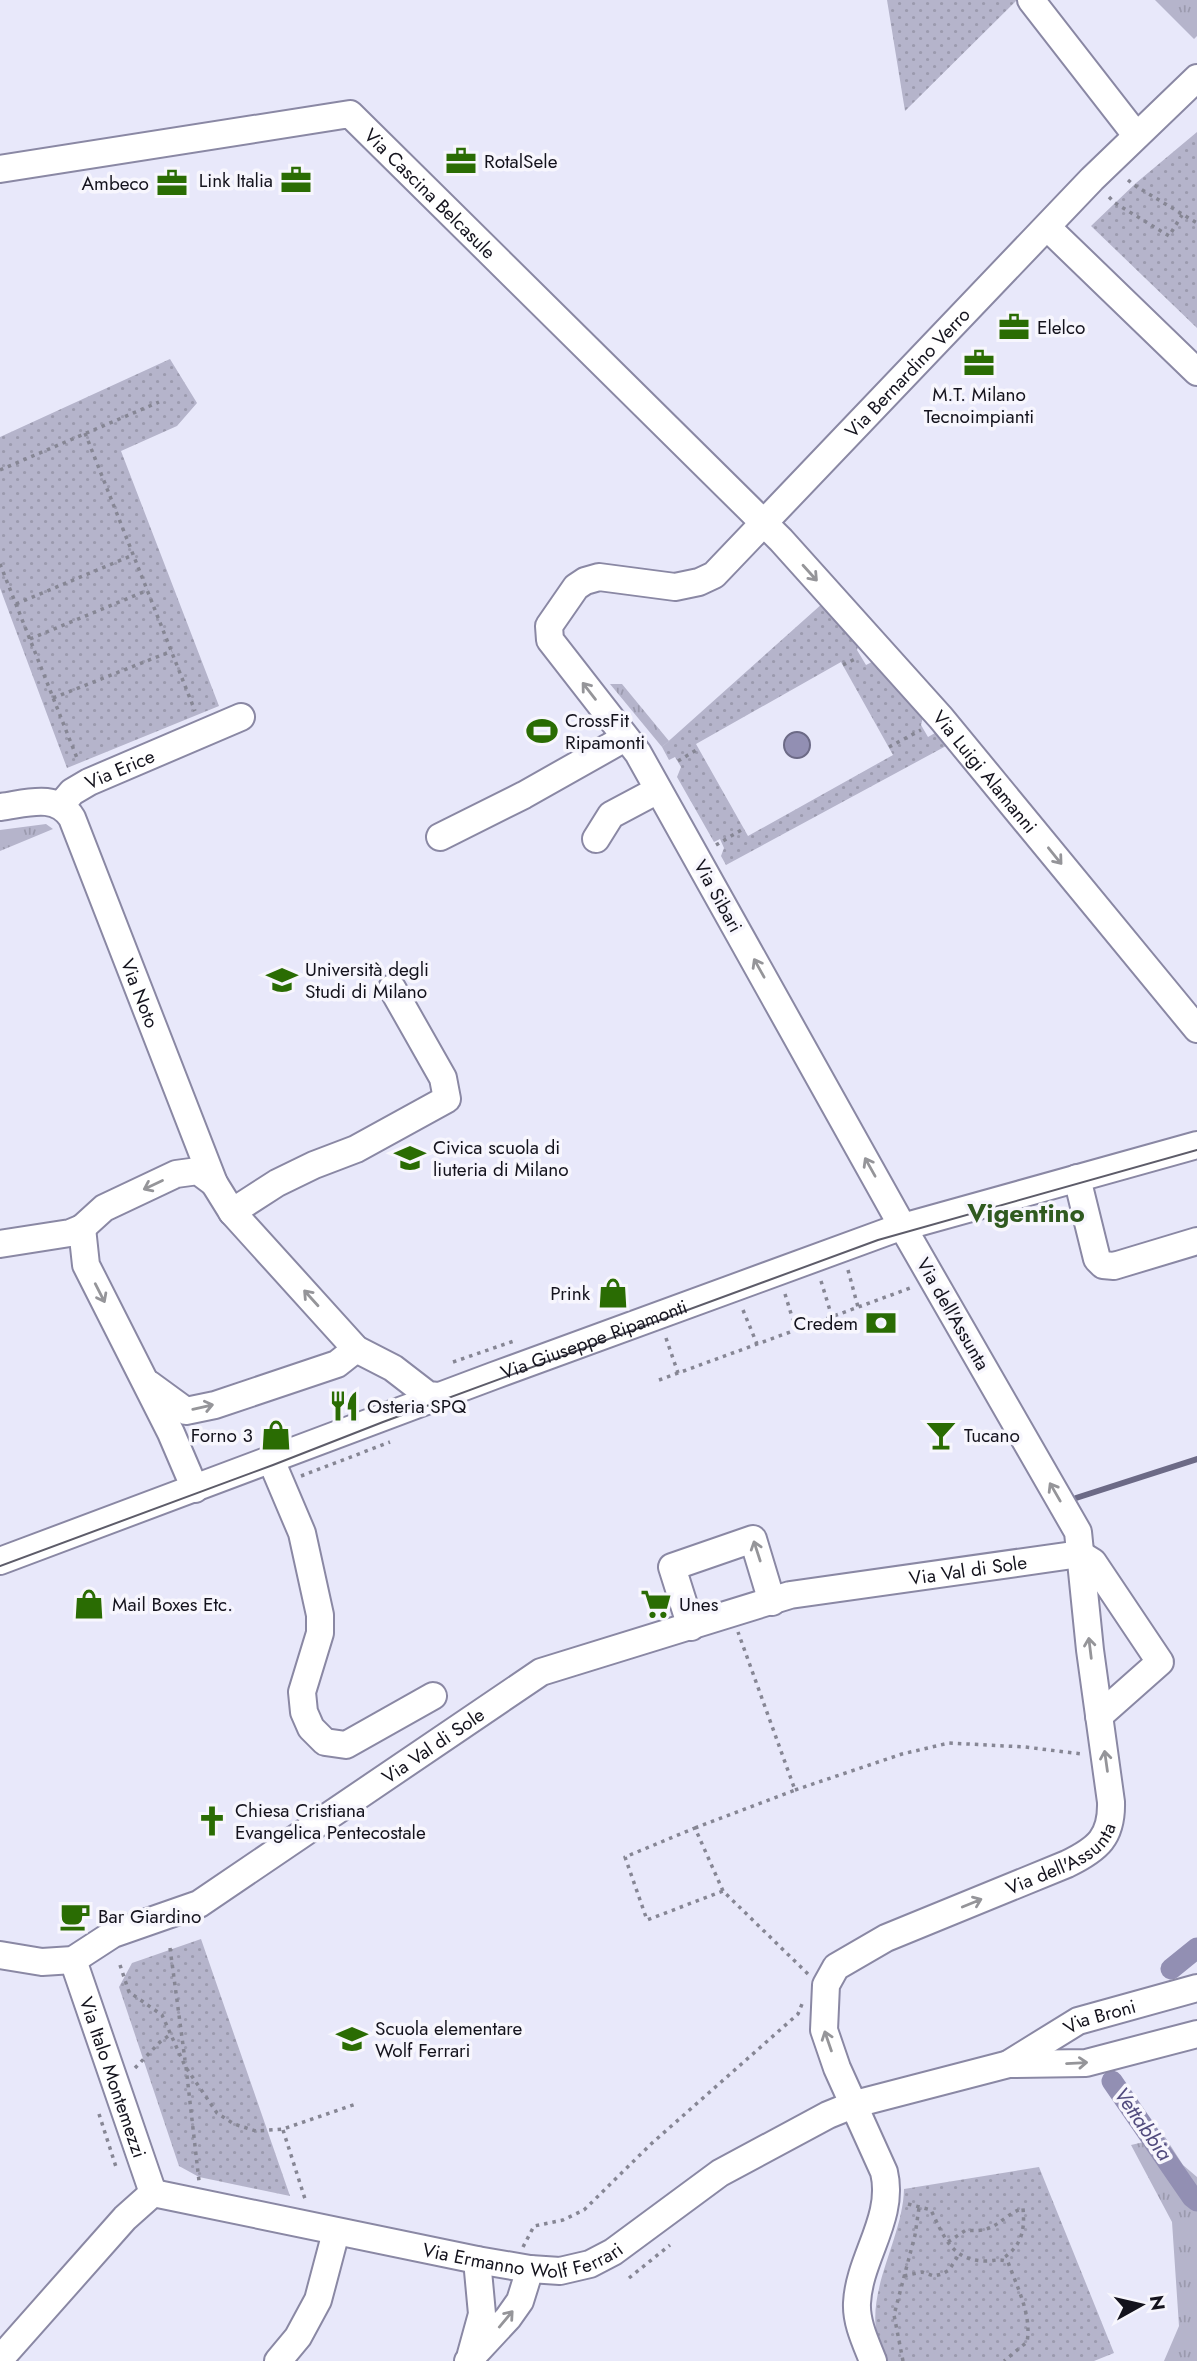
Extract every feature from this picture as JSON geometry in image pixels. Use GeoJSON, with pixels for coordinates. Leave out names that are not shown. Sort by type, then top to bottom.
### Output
{"type":"FeatureCollection","features":[{"type":"Feature","properties":{"kind":"street"},"geometry":{"type":"LineString","coordinates":[[1031,0],[1136,135]]}},
{"type":"Feature","properties":{"kind":"street","name":"Via Bernardino Verro"},"geometry":{"type":"LineString","coordinates":[[585,581],[599,577],[676,587],[699,582],[714,575],[1136,135],[1197,78]]}},
{"type":"Feature","properties":{"kind":"street","name":"Via Cascina Belcasule"},"geometry":{"type":"LineString","coordinates":[[0,169],[350,114],[640,403],[764,522]]}},
{"type":"Feature","properties":{"kind":"street"},"geometry":{"type":"LineString","coordinates":[[1047,227],[1197,372]]}},
{"type":"Feature","properties":{"kind":"street","name":"Via Luigi Alamanni"},"geometry":{"type":"LineString","coordinates":[[764,522],[1188,998],[1197,1029]]}},
{"type":"Feature","properties":{"kind":"street","name":"Via Sibari"},"geometry":{"type":"LineString","coordinates":[[585,581],[576,587],[549,626],[550,640],[638,753],[903,1227]]}},
{"type":"Feature","properties":{"kind":"street","name":"Via Erice"},"geometry":{"type":"LineString","coordinates":[[61,805],[80,787],[241,717]]}},
{"type":"Feature","properties":{"kind":"street"},"geometry":{"type":"LineString","coordinates":[[440,837],[524,795],[625,738]]}},
{"type":"Feature","properties":{"kind":"street"},"geometry":{"type":"LineString","coordinates":[[596,839],[611,815],[658,790]]}},
{"type":"Feature","properties":{"kind":"street"},"geometry":{"type":"LineString","coordinates":[[0,807],[43,802],[61,805]]}},
{"type":"Feature","properties":{"kind":"street","name":"Via Noto"},"geometry":{"type":"LineString","coordinates":[[61,805],[76,827],[215,1183],[232,1212],[356,1349],[393,1368],[428,1395],[438,1396]]}},
{"type":"Feature","properties":{"kind":"street"},"geometry":{"type":"LineString","coordinates":[[232,1212],[277,1183],[356,1149],[447,1100],[443,1078],[392,988]]}},
{"type":"Feature","properties":{"kind":"street","name":"Via Giuseppe Ripamonti"},"geometry":{"type":"LineString","coordinates":[[0,1561],[438,1396],[903,1227],[1197,1145]]}},
{"type":"Feature","properties":{"kind":"street"},"geometry":{"type":"LineString","coordinates":[[0,1244],[70,1233],[82,1228],[104,1208],[176,1174],[198,1171],[215,1183]]}},
{"type":"Feature","properties":{"kind":"street"},"geometry":{"type":"LineString","coordinates":[[1077,1178],[1097,1259],[1103,1265],[1114,1265],[1197,1241]]}},
{"type":"Feature","properties":{"kind":"street","name":"Via dell'Assunta"},"geometry":{"type":"LineString","coordinates":[[873,2361],[860,2328],[857,2307],[859,2286],[884,2212],[887,2185],[855,2104],[837,2068],[824,2030],[826,1985],[836,1967],[886,1938],[1068,1864],[1090,1852],[1106,1834],[1111,1802],[1078,1532],[903,1227]]}},
{"type":"Feature","properties":{"kind":"street"},"geometry":{"type":"LineString","coordinates":[[82,1228],[86,1265],[145,1381],[195,1489]]}},
{"type":"Feature","properties":{"kind":"street"},"geometry":{"type":"LineString","coordinates":[[145,1381],[186,1411],[215,1405],[337,1364],[356,1349]]}},
{"type":"Feature","properties":{"kind":"street"},"geometry":{"type":"LineString","coordinates":[[271,1460],[302,1533],[320,1615],[320,1633],[302,1692],[304,1712],[311,1728],[325,1742],[346,1745],[433,1696]]}},
{"type":"Feature","properties":{"kind":"street"},"geometry":{"type":"LineString","coordinates":[[691,1627],[673,1567],[753,1539],[772,1602]]}},
{"type":"Feature","properties":{"kind":"street"},"geometry":{"type":"LineString","coordinates":[[1080,1554],[1093,1562],[1160,1662],[1099,1716]]}},
{"type":"Feature","properties":{"kind":"street","name":"Via Val di Sole"},"geometry":{"type":"LineString","coordinates":[[74,1960],[113,1934],[200,1904],[538,1674],[790,1595],[1080,1554]]}},
{"type":"Feature","properties":{"kind":"street"},"geometry":{"type":"LineString","coordinates":[[0,1955],[42,1962],[74,1960]]}},
{"type":"Feature","properties":{"kind":"street","name":"Via Italo Montemezzi"},"geometry":{"type":"LineString","coordinates":[[74,1960],[153,2193]]}},
{"type":"Feature","properties":{"kind":"street","name":"Via Broni"},"geometry":{"type":"LineString","coordinates":[[1009,2064],[1078,2021],[1197,1988]]}},
{"type":"Feature","properties":{"kind":"street","name":"Via Broni"},"geometry":{"type":"LineString","coordinates":[[855,2104],[1009,2064],[1086,2063],[1197,2034]]}},
{"type":"Feature","properties":{"kind":"street","name":"Via Ermanno Wolf Ferrari"},"geometry":{"type":"LineString","coordinates":[[153,2193],[477,2260],[527,2258],[560,2271],[602,2259],[720,2173],[828,2115],[855,2104]]}},
{"type":"Feature","properties":{"kind":"street"},"geometry":{"type":"LineString","coordinates":[[0,2358],[125,2218],[153,2193]]}},
{"type":"Feature","properties":{"kind":"street"},"geometry":{"type":"LineString","coordinates":[[278,2361],[298,2337],[318,2301],[336,2232]]}},
{"type":"Feature","properties":{"kind":"street"},"geometry":{"type":"LineString","coordinates":[[468,2360],[508,2318],[521,2300],[527,2258]]}},
{"type":"Feature","properties":{"kind":"street"},"geometry":{"type":"LineString","coordinates":[[468,2360],[482,2314],[477,2260]]}},
{"type":"Feature","properties":{"kind":"path"},"geometry":{"type":"LineString","coordinates":[[1128,180],[1133,186],[1197,223]]}},
{"type":"Feature","properties":{"kind":"path"},"geometry":{"type":"LineString","coordinates":[[1109,197],[1169,236],[1182,215]]}},
{"type":"Feature","properties":{"kind":"path"},"geometry":{"type":"LineString","coordinates":[[0,470],[159,402]]}},
{"type":"Feature","properties":{"kind":"path"},"geometry":{"type":"LineString","coordinates":[[85,433],[196,713]]}},
{"type":"Feature","properties":{"kind":"path"},"geometry":{"type":"LineString","coordinates":[[16,604],[134,555]]}},
{"type":"Feature","properties":{"kind":"path"},"geometry":{"type":"LineString","coordinates":[[0,564],[77,758]]}},
{"type":"Feature","properties":{"kind":"path"},"geometry":{"type":"LineString","coordinates":[[30,639],[148,590]]}},
{"type":"Feature","properties":{"kind":"path"},"geometry":{"type":"LineString","coordinates":[[53,698],[172,651]]}},
{"type":"Feature","properties":{"kind":"path"},"geometry":{"type":"LineString","coordinates":[[889,747],[941,718]]}},
{"type":"Feature","properties":{"kind":"path"},"geometry":{"type":"LineString","coordinates":[[677,761],[698,749]]}},
{"type":"Feature","properties":{"kind":"path"},"geometry":{"type":"LineString","coordinates":[[696,856],[743,829]]}},
{"type":"Feature","properties":{"kind":"path"},"geometry":{"type":"LineString","coordinates":[[848,1270],[858,1307]]}},
{"type":"Feature","properties":{"kind":"path"},"geometry":{"type":"LineString","coordinates":[[821,1280],[832,1317]]}},
{"type":"Feature","properties":{"kind":"path"},"geometry":{"type":"LineString","coordinates":[[659,1380],[933,1280]]}},
{"type":"Feature","properties":{"kind":"path"},"geometry":{"type":"LineString","coordinates":[[785,1294],[796,1330]]}},
{"type":"Feature","properties":{"kind":"path"},"geometry":{"type":"LineString","coordinates":[[743,1310],[757,1344]]}},
{"type":"Feature","properties":{"kind":"path"},"geometry":{"type":"LineString","coordinates":[[666,1338],[678,1373]]}},
{"type":"Feature","properties":{"kind":"path"},"geometry":{"type":"LineString","coordinates":[[453,1362],[514,1341]]}},
{"type":"Feature","properties":{"kind":"path"},"geometry":{"type":"LineString","coordinates":[[301,1476],[390,1442]]}},
{"type":"Feature","properties":{"kind":"path"},"geometry":{"type":"LineString","coordinates":[[732,1614],[795,1790]]}},
{"type":"Feature","properties":{"kind":"path"},"geometry":{"type":"LineString","coordinates":[[723,1891],[647,1920],[625,1857],[795,1790],[902,1754],[949,1743],[1025,1747],[1105,1757]]}},
{"type":"Feature","properties":{"kind":"path"},"geometry":{"type":"LineString","coordinates":[[695,1828],[723,1891],[809,1975],[808,1983]]}},
{"type":"Feature","properties":{"kind":"path"},"geometry":{"type":"LineString","coordinates":[[170,1948],[202,2204]]}},
{"type":"Feature","properties":{"kind":"path"},"geometry":{"type":"LineString","coordinates":[[120,1965],[128,1992],[162,2015],[186,2066],[218,2113],[226,2118],[256,2131],[283,2129],[356,2104]]}},
{"type":"Feature","properties":{"kind":"path"},"geometry":{"type":"LineString","coordinates":[[527,2258],[534,2226],[563,2220],[584,2210],[651,2144],[797,2014],[803,2002]]}},
{"type":"Feature","properties":{"kind":"path"},"geometry":{"type":"LineString","coordinates":[[116,2080],[139,2065],[171,2034]]}},
{"type":"Feature","properties":{"kind":"path"},"geometry":{"type":"LineString","coordinates":[[99,2114],[117,2170]]}},
{"type":"Feature","properties":{"kind":"path"},"geometry":{"type":"LineString","coordinates":[[283,2129],[307,2204]]}},
{"type":"Feature","properties":{"kind":"path"},"geometry":{"type":"LineString","coordinates":[[902,2202],[931,2210],[958,2256],[973,2261],[1002,2259],[1008,2262],[1030,2328],[1027,2342],[1004,2361]]}},
{"type":"Feature","properties":{"kind":"path"},"geometry":{"type":"LineString","coordinates":[[903,2361],[894,2315],[915,2235],[919,2208]]}},
{"type":"Feature","properties":{"kind":"path"},"geometry":{"type":"LineString","coordinates":[[948,2242],[966,2230],[976,2232],[991,2229],[1002,2223],[1009,2213],[1023,2208],[1020,2244],[1002,2259]]}},
{"type":"Feature","properties":{"kind":"path"},"geometry":{"type":"LineString","coordinates":[[629,2278],[670,2245]]}},
{"type":"Feature","properties":{"kind":"path"},"geometry":{"type":"LineString","coordinates":[[903,2276],[922,2272],[934,2276],[942,2274],[958,2256]]}},
{"type":"Feature","properties":{"kind":"green space"},"geometry":{"type":"Polygon","coordinates":[[[887,0],[1017,0],[905,111],[887,0]]]}},
{"type":"Feature","properties":{"kind":"green space"},"geometry":{"type":"Polygon","coordinates":[[[1155,0],[1197,0],[1197,36],[1194,39],[1155,0]]]}},
{"type":"Feature","properties":{"kind":"green space"},"geometry":{"type":"Polygon","coordinates":[[[1197,132],[1197,328],[1091,226],[1136,183],[1197,132]]]}},
{"type":"Feature","properties":{"kind":"green space"},"geometry":{"type":"Polygon","coordinates":[[[170,359],[197,403],[177,426],[121,451],[219,706],[67,768],[0,588],[0,437],[170,359]]]}},
{"type":"Feature","properties":{"kind":"green space"},"geometry":{"type":"Polygon","coordinates":[[[823,603],[859,643],[857,650],[866,665],[874,661],[923,717],[921,725],[928,737],[935,733],[946,746],[726,865],[721,856],[724,848],[720,839],[714,842],[677,777],[681,767],[675,757],[669,760],[662,747],[823,603]],[[841,662],[696,744],[748,836],[893,755],[841,662]]]}},
{"type":"Feature","properties":{"kind":"green space"},"geometry":{"type":"Polygon","coordinates":[[[610,684],[622,684],[669,741],[662,747],[610,684]]]}},
{"type":"Feature","properties":{"kind":"green space"},"geometry":{"type":"Polygon","coordinates":[[[46,824],[53,829],[0,851],[0,830],[46,824]]]}},
{"type":"Feature","properties":{"kind":"green space"},"geometry":{"type":"Polygon","coordinates":[[[201,1939],[290,2196],[199,2177],[179,2166],[119,1987],[132,1963],[201,1939]]]}},
{"type":"Feature","properties":{"kind":"green space"},"geometry":{"type":"Polygon","coordinates":[[[1165,2137],[1183,2165],[1197,2177],[1197,2361],[1164,2361],[1179,2326],[1172,2222],[1131,2145],[1165,2137]]]}},
{"type":"Feature","properties":{"kind":"green space"},"geometry":{"type":"Polygon","coordinates":[[[1039,2167],[1114,2353],[1094,2361],[885,2361],[879,2345],[875,2317],[881,2281],[898,2225],[904,2189],[1039,2167]]]}},
{"type":"Feature","properties":{"kind":"shaded area"},"geometry":{"type":"Polygon","coordinates":[[[797,732],[806,736],[810,745],[806,754],[797,758],[788,754],[784,745],[788,736],[797,732]]]}},
{"type":"Feature","properties":{"kind":"waterway"},"geometry":{"type":"LineString","coordinates":[[1076,1498],[1197,1459]]}},
{"type":"Feature","properties":{"kind":"waterway","name":"Vettabbia"},"geometry":{"type":"LineString","coordinates":[[1171,1969],[1197,1948]]}},
{"type":"Feature","properties":{"kind":"waterway","name":"Vettabbia"},"geometry":{"type":"LineString","coordinates":[[1112,2081],[1197,2201]]}},
{"type":"Feature","properties":{"kind":"tram line"},"geometry":{"type":"LineString","coordinates":[[0,1566],[878,1240],[1197,1150]]}},
{"type":"Feature","properties":{"kind":"place","name":"RotalSele"},"geometry":{"type":"Point","coordinates":[461,161]}},
{"type":"Feature","properties":{"kind":"place","name":"Link Italia"},"geometry":{"type":"Point","coordinates":[296,180]}},
{"type":"Feature","properties":{"kind":"place","name":"Ambeco"},"geometry":{"type":"Point","coordinates":[172,183]}},
{"type":"Feature","properties":{"kind":"place","name":"Elelco"},"geometry":{"type":"Point","coordinates":[1014,327]}},
{"type":"Feature","properties":{"kind":"place","name":"M.T. Milano Tecnoimpianti"},"geometry":{"type":"Point","coordinates":[979,363]}},
{"type":"Feature","properties":{"kind":"place","name":"CrossFit Ripamonti"},"geometry":{"type":"Point","coordinates":[542,731]}},
{"type":"Feature","properties":{"kind":"place","name":"Università degli Studi di Milano"},"geometry":{"type":"Point","coordinates":[282,980]}},
{"type":"Feature","properties":{"kind":"place","name":"Civica scuola di liuteria di Milano"},"geometry":{"type":"Point","coordinates":[410,1158]}},
{"type":"Feature","properties":{"kind":"place","name":"Prink"},"geometry":{"type":"Point","coordinates":[613,1293]}},
{"type":"Feature","properties":{"kind":"place","name":"Credem"},"geometry":{"type":"Point","coordinates":[881,1323]}},
{"type":"Feature","properties":{"kind":"place","name":"Osteria SPQ"},"geometry":{"type":"Point","coordinates":[344,1406]}},
{"type":"Feature","properties":{"kind":"place","name":"Forno 3"},"geometry":{"type":"Point","coordinates":[276,1435]}},
{"type":"Feature","properties":{"kind":"place","name":"Tucano"},"geometry":{"type":"Point","coordinates":[941,1435]}},
{"type":"Feature","properties":{"kind":"place","name":"Mail Boxes Etc."},"geometry":{"type":"Point","coordinates":[89,1604]}},
{"type":"Feature","properties":{"kind":"place","name":"Unes"},"geometry":{"type":"Point","coordinates":[656,1604]}},
{"type":"Feature","properties":{"kind":"place","name":"Chiesa Cristiana Evangelica Pentecostale"},"geometry":{"type":"Point","coordinates":[212,1821]}},
{"type":"Feature","properties":{"kind":"place","name":"Bar Giardino"},"geometry":{"type":"Point","coordinates":[75,1916]}},
{"type":"Feature","properties":{"kind":"place","name":"Scuola elementare Wolf Ferrari"},"geometry":{"type":"Point","coordinates":[352,2039]}},
{"type":"Feature","properties":{"kind":"district","name":"Vigentino"},"geometry":{"type":"Point","coordinates":[1026,1213]}}]}
